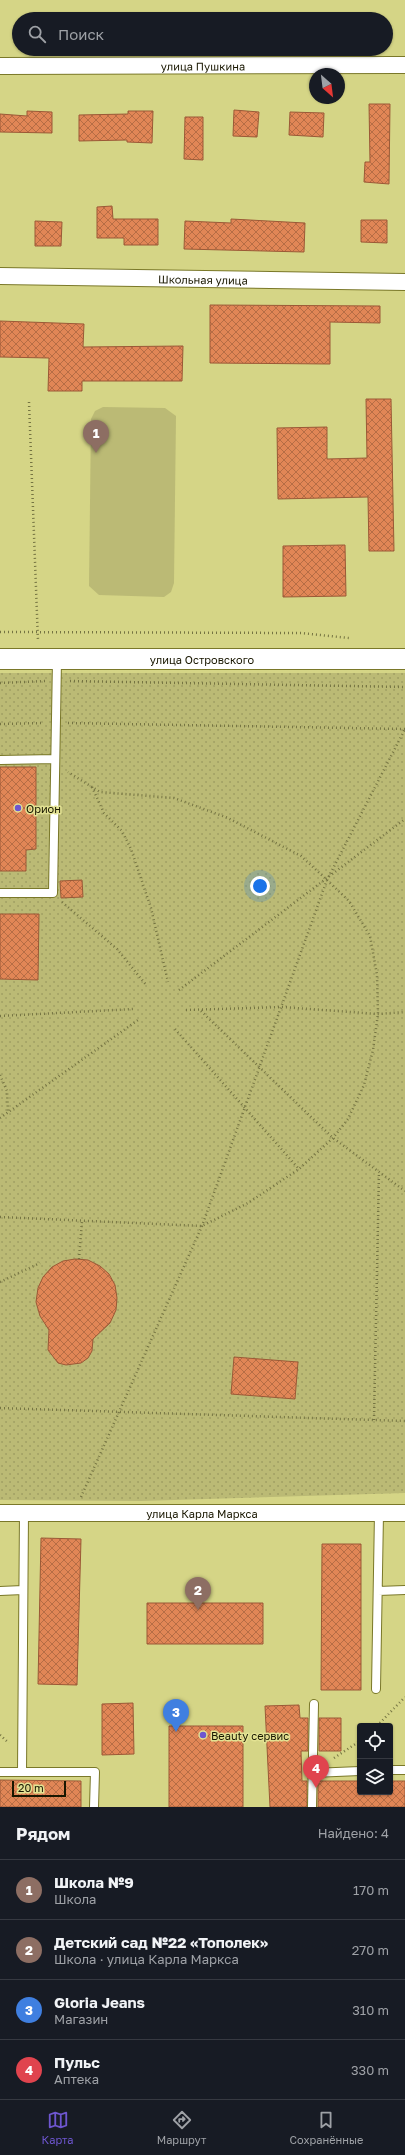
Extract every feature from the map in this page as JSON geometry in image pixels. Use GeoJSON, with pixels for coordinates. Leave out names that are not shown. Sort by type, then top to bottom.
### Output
{"type":"FeatureCollection","features":[{"type":"Feature","properties":{"kind":"street","name":"улица Пушкина"},"geometry":{"type":"LineString","coordinates":[[0,66],[405,65]]}},
{"type":"Feature","properties":{"kind":"street","name":"Школьная улица"},"geometry":{"type":"LineString","coordinates":[[0,276],[405,282]]}},
{"type":"Feature","properties":{"kind":"street","name":"улица Островского"},"geometry":{"type":"LineString","coordinates":[[0,659],[405,659]]}},
{"type":"Feature","properties":{"kind":"street","name":"улица Карла Маркса"},"geometry":{"type":"LineString","coordinates":[[0,1513],[405,1513]]}},
{"type":"Feature","properties":{"kind":"lane"},"geometry":{"type":"LineString","coordinates":[[0,893],[53,893],[57,681],[48,659]]}},
{"type":"Feature","properties":{"kind":"lane"},"geometry":{"type":"LineString","coordinates":[[0,760],[55,762]]}},
{"type":"Feature","properties":{"kind":"lane"},"geometry":{"type":"LineString","coordinates":[[22,1772],[24,1512]]}},
{"type":"Feature","properties":{"kind":"lane"},"geometry":{"type":"LineString","coordinates":[[376,1689],[379,1513]]}},
{"type":"Feature","properties":{"kind":"lane"},"geometry":{"type":"LineString","coordinates":[[0,1591],[23,1590]]}},
{"type":"Feature","properties":{"kind":"lane"},"geometry":{"type":"LineString","coordinates":[[378,1591],[405,1590]]}},
{"type":"Feature","properties":{"kind":"lane"},"geometry":{"type":"LineString","coordinates":[[312,1807],[314,1704]]}},
{"type":"Feature","properties":{"kind":"lane"},"geometry":{"type":"LineString","coordinates":[[393,1770],[405,1770]]}},
{"type":"Feature","properties":{"kind":"lane"},"geometry":{"type":"LineString","coordinates":[[312,1773],[357,1771]]}},
{"type":"Feature","properties":{"kind":"lane"},"geometry":{"type":"LineString","coordinates":[[0,1772],[95,1772],[94,1807]]}},
{"type":"Feature","properties":{"kind":"path"},"geometry":{"type":"LineString","coordinates":[[29,402],[38,632],[48,659],[37,682]]}},
{"type":"Feature","properties":{"kind":"path"},"geometry":{"type":"LineString","coordinates":[[0,632],[301,633],[353,639]]}},
{"type":"Feature","properties":{"kind":"path"},"geometry":{"type":"LineString","coordinates":[[0,683],[57,681],[405,687]]}},
{"type":"Feature","properties":{"kind":"path"},"geometry":{"type":"LineString","coordinates":[[0,724],[56,723],[405,729],[327,880],[202,1226],[74,1512]]}},
{"type":"Feature","properties":{"kind":"path"},"geometry":{"type":"LineString","coordinates":[[0,1217],[202,1226],[248,1203],[299,1169],[333,1138],[348,1119],[364,1085],[373,1050],[378,1014],[377,975],[370,936],[349,901],[301,856],[228,818],[174,798],[100,792],[55,762]]}},
{"type":"Feature","properties":{"kind":"path"},"geometry":{"type":"LineString","coordinates":[[92,787],[104,813],[122,831],[131,849],[152,908],[168,982]]}},
{"type":"Feature","properties":{"kind":"path"},"geometry":{"type":"LineString","coordinates":[[179,990],[405,820]]}},
{"type":"Feature","properties":{"kind":"path"},"geometry":{"type":"LineString","coordinates":[[53,893],[117,949],[147,986]]}},
{"type":"Feature","properties":{"kind":"path"},"geometry":{"type":"LineString","coordinates":[[186,1010],[201,1011],[282,1007],[378,1014],[405,1012]]}},
{"type":"Feature","properties":{"kind":"path"},"geometry":{"type":"LineString","coordinates":[[0,1016],[134,1009]]}},
{"type":"Feature","properties":{"kind":"path"},"geometry":{"type":"LineString","coordinates":[[201,1011],[333,1138],[405,1191]]}},
{"type":"Feature","properties":{"kind":"path"},"geometry":{"type":"LineString","coordinates":[[0,1118],[138,1020]]}},
{"type":"Feature","properties":{"kind":"path"},"geometry":{"type":"LineString","coordinates":[[175,1029],[299,1169]]}},
{"type":"Feature","properties":{"kind":"path"},"geometry":{"type":"LineString","coordinates":[[0,1075],[7,1091],[8,1112]]}},
{"type":"Feature","properties":{"kind":"path"},"geometry":{"type":"LineString","coordinates":[[374,1420],[379,1172]]}},
{"type":"Feature","properties":{"kind":"path"},"geometry":{"type":"LineString","coordinates":[[79,1259],[82,1221]]}},
{"type":"Feature","properties":{"kind":"path"},"geometry":{"type":"LineString","coordinates":[[0,1282],[40,1263]]}},
{"type":"Feature","properties":{"kind":"path"},"geometry":{"type":"LineString","coordinates":[[0,1408],[405,1421]]}},
{"type":"Feature","properties":{"kind":"path"},"geometry":{"type":"LineString","coordinates":[[380,1723],[405,1697]]}},
{"type":"Feature","properties":{"kind":"path"},"geometry":{"type":"LineString","coordinates":[[312,1773],[357,1743]]}},
{"type":"Feature","properties":{"kind":"shaded area"},"geometry":{"type":"Polygon","coordinates":[[[103,407],[165,408],[176,416],[174,583],[171,592],[164,597],[99,595],[89,586],[91,419],[95,411],[103,407]]]}},
{"type":"Feature","properties":{"kind":"shaded area"},"geometry":{"type":"Polygon","coordinates":[[[0,673],[405,673],[405,1493],[141,1501],[0,1500],[0,673]]]}},
{"type":"Feature","properties":{"kind":"building"},"geometry":{"type":"Polygon","coordinates":[[[369,104],[390,104],[389,184],[364,182],[365,162],[370,162],[369,104]]]}},
{"type":"Feature","properties":{"kind":"building"},"geometry":{"type":"Polygon","coordinates":[[[234,110],[259,112],[257,137],[233,136],[234,110]]]}},
{"type":"Feature","properties":{"kind":"building"},"geometry":{"type":"Polygon","coordinates":[[[27,111],[52,112],[52,133],[0,132],[0,114],[27,116],[27,111]]]}},
{"type":"Feature","properties":{"kind":"building"},"geometry":{"type":"Polygon","coordinates":[[[128,111],[153,111],[152,143],[127,142],[127,140],[79,141],[79,115],[128,114],[128,111]]]}},
{"type":"Feature","properties":{"kind":"building"},"geometry":{"type":"Polygon","coordinates":[[[290,112],[324,113],[323,137],[289,135],[290,112]]]}},
{"type":"Feature","properties":{"kind":"building"},"geometry":{"type":"Polygon","coordinates":[[[185,117],[203,117],[203,160],[184,159],[185,117]]]}},
{"type":"Feature","properties":{"kind":"building"},"geometry":{"type":"Polygon","coordinates":[[[112,206],[113,219],[158,219],[158,245],[124,245],[124,238],[97,238],[97,207],[112,206]]]}},
{"type":"Feature","properties":{"kind":"building"},"geometry":{"type":"Polygon","coordinates":[[[231,219],[305,223],[304,252],[184,249],[185,221],[231,223],[231,219]]]}},
{"type":"Feature","properties":{"kind":"building"},"geometry":{"type":"Polygon","coordinates":[[[361,220],[387,220],[387,243],[361,242],[361,220]]]}},
{"type":"Feature","properties":{"kind":"building"},"geometry":{"type":"Polygon","coordinates":[[[35,221],[62,222],[61,246],[35,246],[35,221]]]}},
{"type":"Feature","properties":{"kind":"building"},"geometry":{"type":"Polygon","coordinates":[[[210,305],[380,306],[380,323],[330,322],[330,364],[210,363],[210,305]]]}},
{"type":"Feature","properties":{"kind":"building"},"geometry":{"type":"Polygon","coordinates":[[[0,321],[84,324],[83,347],[183,346],[182,381],[82,381],[82,391],[48,391],[49,358],[0,357],[0,321]]]}},
{"type":"Feature","properties":{"kind":"building"},"geometry":{"type":"Polygon","coordinates":[[[366,399],[391,399],[394,551],[369,551],[368,497],[278,499],[277,428],[327,427],[327,459],[367,458],[366,399]]]}},
{"type":"Feature","properties":{"kind":"building"},"geometry":{"type":"Polygon","coordinates":[[[345,545],[346,596],[283,597],[283,546],[345,545]]]}},
{"type":"Feature","properties":{"kind":"building","name":"Орион"},"geometry":{"type":"Polygon","coordinates":[[[0,767],[36,767],[36,849],[26,850],[26,871],[0,871],[0,767]]]}},
{"type":"Feature","properties":{"kind":"building"},"geometry":{"type":"Polygon","coordinates":[[[82,880],[83,897],[61,898],[60,881],[82,880]]]}},
{"type":"Feature","properties":{"kind":"building"},"geometry":{"type":"Polygon","coordinates":[[[0,914],[39,914],[38,980],[0,979],[0,914]]]}},
{"type":"Feature","properties":{"kind":"building"},"geometry":{"type":"Polygon","coordinates":[[[75,1259],[88,1260],[100,1266],[109,1274],[115,1285],[117,1298],[116,1310],[110,1323],[93,1339],[92,1351],[88,1358],[81,1363],[66,1365],[58,1363],[48,1350],[49,1330],[40,1316],[36,1302],[38,1288],[43,1277],[52,1267],[63,1261],[75,1259]]]}},
{"type":"Feature","properties":{"kind":"building"},"geometry":{"type":"Polygon","coordinates":[[[234,1357],[298,1362],[295,1399],[231,1394],[234,1357]]]}},
{"type":"Feature","properties":{"kind":"building"},"geometry":{"type":"Polygon","coordinates":[[[41,1538],[81,1539],[77,1685],[38,1684],[41,1538]]]}},
{"type":"Feature","properties":{"kind":"building"},"geometry":{"type":"Polygon","coordinates":[[[322,1544],[361,1544],[361,1690],[321,1690],[322,1544]]]}},
{"type":"Feature","properties":{"kind":"building"},"geometry":{"type":"Polygon","coordinates":[[[147,1603],[263,1603],[263,1644],[147,1644],[147,1603]]]}},
{"type":"Feature","properties":{"kind":"building"},"geometry":{"type":"Polygon","coordinates":[[[133,1703],[134,1754],[102,1755],[102,1704],[133,1703]]]}},
{"type":"Feature","properties":{"kind":"building"},"geometry":{"type":"Polygon","coordinates":[[[299,1705],[300,1718],[308,1718],[308,1751],[301,1751],[302,1781],[307,1781],[307,1807],[270,1807],[265,1706],[299,1705]]]}},
{"type":"Feature","properties":{"kind":"building"},"geometry":{"type":"Polygon","coordinates":[[[319,1718],[341,1718],[341,1751],[319,1751],[319,1718]]]}},
{"type":"Feature","properties":{"kind":"building"},"geometry":{"type":"Polygon","coordinates":[[[169,1726],[243,1726],[243,1807],[169,1807],[169,1726]]]}},
{"type":"Feature","properties":{"kind":"building"},"geometry":{"type":"Polygon","coordinates":[[[0,1780],[81,1781],[81,1807],[0,1807],[0,1780]]]}},
{"type":"Feature","properties":{"kind":"building"},"geometry":{"type":"Polygon","coordinates":[[[318,1781],[357,1781],[357,1795],[393,1795],[393,1781],[405,1781],[405,1807],[318,1807],[318,1781]]]}},
{"type":"Feature","properties":{"kind":"place","name":"Школа №9"},"geometry":{"type":"Point","coordinates":[96,453]}},
{"type":"Feature","properties":{"kind":"place","name":"Орион"},"geometry":{"type":"Point","coordinates":[18,808]}},
{"type":"Feature","properties":{"kind":"place","name":"Детский сад №22 «Тополек»"},"geometry":{"type":"Point","coordinates":[198,1610]}},
{"type":"Feature","properties":{"kind":"place","name":"Gloria Jeans"},"geometry":{"type":"Point","coordinates":[176,1732]}},
{"type":"Feature","properties":{"kind":"place","name":"Beauty сервис"},"geometry":{"type":"Point","coordinates":[203,1735]}},
{"type":"Feature","properties":{"kind":"place","name":"Пульс"},"geometry":{"type":"Point","coordinates":[316,1788]}}]}
